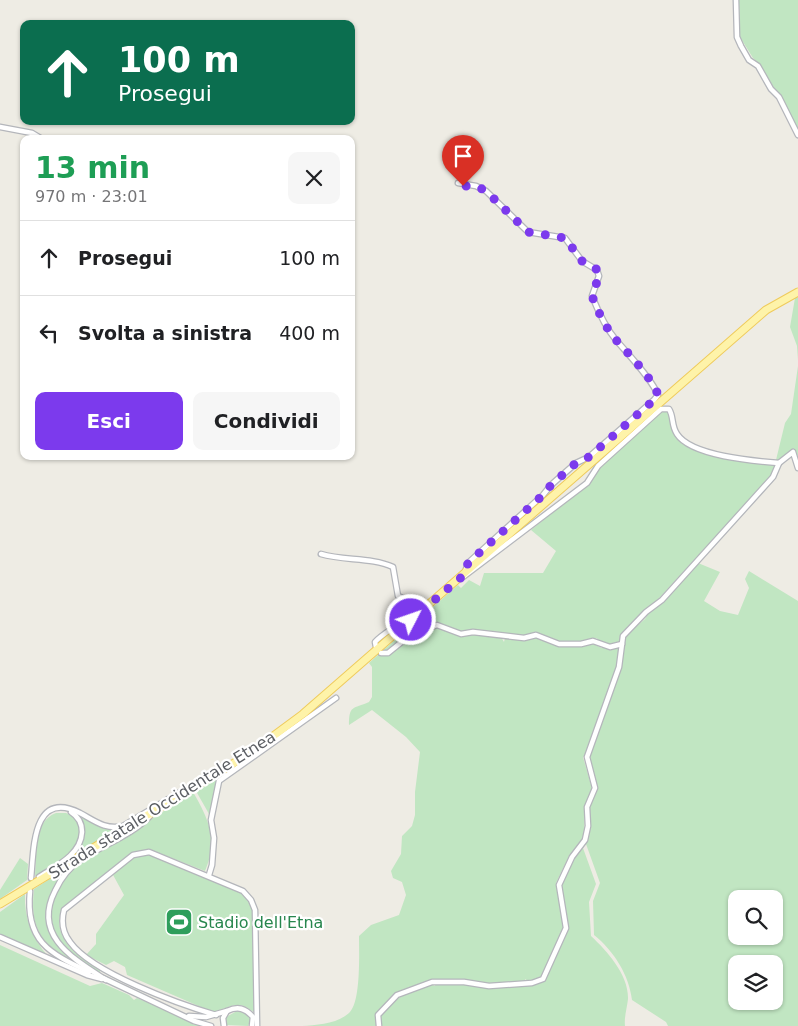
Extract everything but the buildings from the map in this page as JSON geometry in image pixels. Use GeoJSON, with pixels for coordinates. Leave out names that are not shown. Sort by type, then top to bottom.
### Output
{"type":"FeatureCollection","features":[{"type":"Feature","properties":{"kind":"main road","name":"Strada statale Occidentale Etnea"},"geometry":{"type":"LineString","coordinates":[[0,904],[249,754],[303,714],[766,310],[798,292]]}},
{"type":"Feature","properties":{"kind":"street"},"geometry":{"type":"LineString","coordinates":[[736,0],[738,11],[737,37],[740,46],[749,60],[758,66],[771,89],[779,97],[798,135]]}},
{"type":"Feature","properties":{"kind":"street"},"geometry":{"type":"LineString","coordinates":[[0,127],[35,135]]}},
{"type":"Feature","properties":{"kind":"street"},"geometry":{"type":"LineString","coordinates":[[458,183],[476,186],[486,191],[528,232],[565,238],[582,261],[598,270],[599,276],[592,296],[600,316],[615,339],[636,362],[657,392],[657,397],[654,400],[589,457],[576,463],[557,484],[468,563],[464,575]]}},
{"type":"Feature","properties":{"kind":"street"},"geometry":{"type":"LineString","coordinates":[[454,583],[473,572],[586,483],[608,456],[661,409],[669,408],[673,415],[672,423],[678,435],[707,452],[779,463]]}},
{"type":"Feature","properties":{"kind":"street"},"geometry":{"type":"LineString","coordinates":[[379,1026],[378,1015],[393,998],[407,990],[432,982],[498,986],[538,982],[546,976],[567,926],[559,885],[572,858],[585,840],[588,826],[587,807],[595,788],[587,757],[618,668],[625,634],[646,612],[662,600],[773,477],[779,463],[793,452],[798,468]]}},
{"type":"Feature","properties":{"kind":"street"},"geometry":{"type":"LineString","coordinates":[[564,491],[568,497]]}},
{"type":"Feature","properties":{"kind":"street"},"geometry":{"type":"LineString","coordinates":[[321,554],[337,559],[371,562],[393,567],[398,596],[411,602],[414,606],[407,617],[382,634],[375,642],[376,647]]}},
{"type":"Feature","properties":{"kind":"street"},"geometry":{"type":"LineString","coordinates":[[381,653],[388,653],[408,636],[437,625],[461,634],[473,632],[524,638],[536,635],[559,644],[584,644],[593,641],[610,647],[622,644]]}},
{"type":"Feature","properties":{"kind":"street"},"geometry":{"type":"LineString","coordinates":[[208,875],[212,865],[214,838],[211,820],[219,781],[336,698]]}},
{"type":"Feature","properties":{"kind":"street"},"geometry":{"type":"LineString","coordinates":[[31,878],[37,826],[43,816],[58,808],[69,808],[100,824],[116,827],[123,826],[180,792],[188,791]]}},
{"type":"Feature","properties":{"kind":"street"},"geometry":{"type":"LineString","coordinates":[[0,904],[14,892],[63,861],[79,846],[82,834],[80,820],[72,812],[58,808]]}},
{"type":"Feature","properties":{"kind":"street"},"geometry":{"type":"LineString","coordinates":[[106,980],[72,958],[60,945],[49,925],[48,913],[52,896],[60,879],[80,860],[146,821],[157,810]]}},
{"type":"Feature","properties":{"kind":"street"},"geometry":{"type":"LineString","coordinates":[[192,1017],[195,1012],[183,1005],[118,976],[84,956],[66,937],[63,929],[62,916],[64,910],[138,853],[149,852],[208,875],[243,891],[254,904],[255,1020]]}},
{"type":"Feature","properties":{"kind":"street"},"geometry":{"type":"LineString","coordinates":[[30,890],[29,912],[33,925],[44,946],[55,956],[211,1026]]}},
{"type":"Feature","properties":{"kind":"street"},"geometry":{"type":"LineString","coordinates":[[0,937],[88,975],[106,980]]}},
{"type":"Feature","properties":{"kind":"street"},"geometry":{"type":"LineString","coordinates":[[183,1005],[216,1015]]}},
{"type":"Feature","properties":{"kind":"street"},"geometry":{"type":"LineString","coordinates":[[177,1012],[192,1017],[216,1015],[238,1008],[255,1020]]}},
{"type":"Feature","properties":{"kind":"street"},"geometry":{"type":"LineString","coordinates":[[224,1026],[223,1018],[227,1012]]}},
{"type":"Feature","properties":{"kind":"green space"},"geometry":{"type":"Polygon","coordinates":[[[739,0],[798,0],[798,128],[761,66],[753,58],[740,37],[739,0]]]}},
{"type":"Feature","properties":{"kind":"green space"},"geometry":{"type":"Polygon","coordinates":[[[798,297],[798,360],[797,346],[790,327],[795,298],[798,297]]]}},
{"type":"Feature","properties":{"kind":"green space"},"geometry":{"type":"Polygon","coordinates":[[[798,366],[798,457],[796,451],[789,452],[780,460],[776,460],[785,423],[791,414],[798,366]]]}},
{"type":"Feature","properties":{"kind":"green space"},"geometry":{"type":"Polygon","coordinates":[[[663,410],[669,411],[671,423],[682,444],[685,443],[711,455],[776,466],[772,475],[620,641],[611,646],[598,642],[597,638],[586,642],[558,642],[537,634],[526,637],[461,633],[437,623],[408,634],[388,652],[381,652],[458,585],[461,588],[469,580],[480,586],[484,573],[543,573],[556,551],[531,530],[585,486],[604,462],[663,410]]]}},
{"type":"Feature","properties":{"kind":"green space"},"geometry":{"type":"Polygon","coordinates":[[[698,563],[720,572],[704,601],[720,611],[738,615],[749,588],[745,579],[749,571],[798,601],[798,1026],[668,1026],[666,1022],[632,1000],[628,982],[619,964],[608,948],[594,935],[593,901],[600,883],[586,844],[590,825],[589,807],[597,787],[588,760],[621,669],[626,635],[645,619],[651,609],[666,599],[698,563]]]}},
{"type":"Feature","properties":{"kind":"green space"},"geometry":{"type":"Polygon","coordinates":[[[436,626],[458,635],[501,637],[504,642],[505,638],[525,640],[536,637],[555,645],[591,643],[602,648],[620,647],[617,668],[586,756],[583,757],[592,788],[585,807],[584,839],[572,855],[570,854],[556,883],[558,884],[566,926],[540,980],[528,981],[525,979],[525,981],[490,984],[442,979],[431,981],[412,987],[382,1008],[378,1026],[302,1026],[340,1019],[350,1012],[354,1006],[358,987],[359,936],[371,925],[399,915],[406,895],[402,882],[393,878],[391,871],[401,854],[402,836],[412,826],[415,815],[415,792],[420,752],[406,737],[372,710],[349,725],[349,719],[353,709],[369,702],[372,697],[372,667],[369,663],[379,654],[387,655],[407,639],[436,626]]]}},
{"type":"Feature","properties":{"kind":"green space"},"geometry":{"type":"Polygon","coordinates":[[[219,776],[209,814],[196,791],[219,776]]]}},
{"type":"Feature","properties":{"kind":"green space"},"geometry":{"type":"Polygon","coordinates":[[[193,792],[210,830],[211,849],[205,871],[151,850],[135,852],[63,907],[60,927],[63,937],[68,945],[83,959],[101,970],[99,973],[77,958],[58,939],[52,921],[56,893],[66,876],[83,861],[193,792]]]}},
{"type":"Feature","properties":{"kind":"green space"},"geometry":{"type":"Polygon","coordinates":[[[56,813],[66,813],[76,818],[79,838],[75,846],[61,860],[35,876],[36,849],[40,831],[43,823],[56,813]]]}},
{"type":"Feature","properties":{"kind":"green space"},"geometry":{"type":"Polygon","coordinates":[[[81,817],[105,829],[119,829],[76,855],[83,837],[84,827],[81,817]]]}},
{"type":"Feature","properties":{"kind":"green space"},"geometry":{"type":"Polygon","coordinates":[[[583,848],[596,884],[589,902],[591,936],[610,956],[625,981],[628,999],[625,1026],[381,1026],[380,1013],[386,1007],[404,995],[430,984],[435,986],[436,983],[464,983],[491,989],[492,987],[541,982],[565,938],[568,925],[561,886],[573,858],[583,848]]]}},
{"type":"Feature","properties":{"kind":"green space","name":"Stadio dell'Etna"},"geometry":{"type":"Polygon","coordinates":[[[149,853],[240,892],[248,899],[253,910],[254,1012],[245,1006],[239,1005],[218,1011],[210,1011],[127,975],[125,967],[114,961],[106,965],[86,955],[96,944],[96,934],[124,895],[112,873],[132,857],[149,853]]]}},
{"type":"Feature","properties":{"kind":"green space"},"geometry":{"type":"Polygon","coordinates":[[[20,858],[28,864],[27,880],[0,899],[0,890],[20,858]]]}},
{"type":"Feature","properties":{"kind":"green space"},"geometry":{"type":"Polygon","coordinates":[[[65,869],[50,899],[48,918],[52,935],[70,959],[59,953],[43,939],[38,931],[33,912],[34,889],[65,869]]]}},
{"type":"Feature","properties":{"kind":"green space"},"geometry":{"type":"Polygon","coordinates":[[[25,894],[26,911],[30,927],[33,935],[48,956],[0,935],[0,912],[25,894]]]}},
{"type":"Feature","properties":{"kind":"green space"},"geometry":{"type":"Polygon","coordinates":[[[0,945],[90,986],[102,983],[129,995],[134,1000],[137,998],[204,1026],[0,1026],[0,945]]]}},
{"type":"Feature","properties":{"kind":"green space"},"geometry":{"type":"Polygon","coordinates":[[[237,1011],[242,1011],[251,1019],[248,1026],[226,1025],[226,1017],[237,1011]]]}},
{"type":"Feature","properties":{"kind":"place","name":"Stadio dell'Etna"},"geometry":{"type":"Point","coordinates":[179,922]}},
{"type":"Feature","properties":{"kind":"route"},"geometry":{"type":"LineString","coordinates":[[411,620],[464,575],[468,563],[506,530],[563,474],[576,463],[589,457],[658,395],[636,362],[615,339],[600,316],[592,296],[592,290],[599,276],[598,270],[582,261],[565,238],[546,234],[536,235],[528,232],[486,191],[476,186],[463,186]]}}]}
